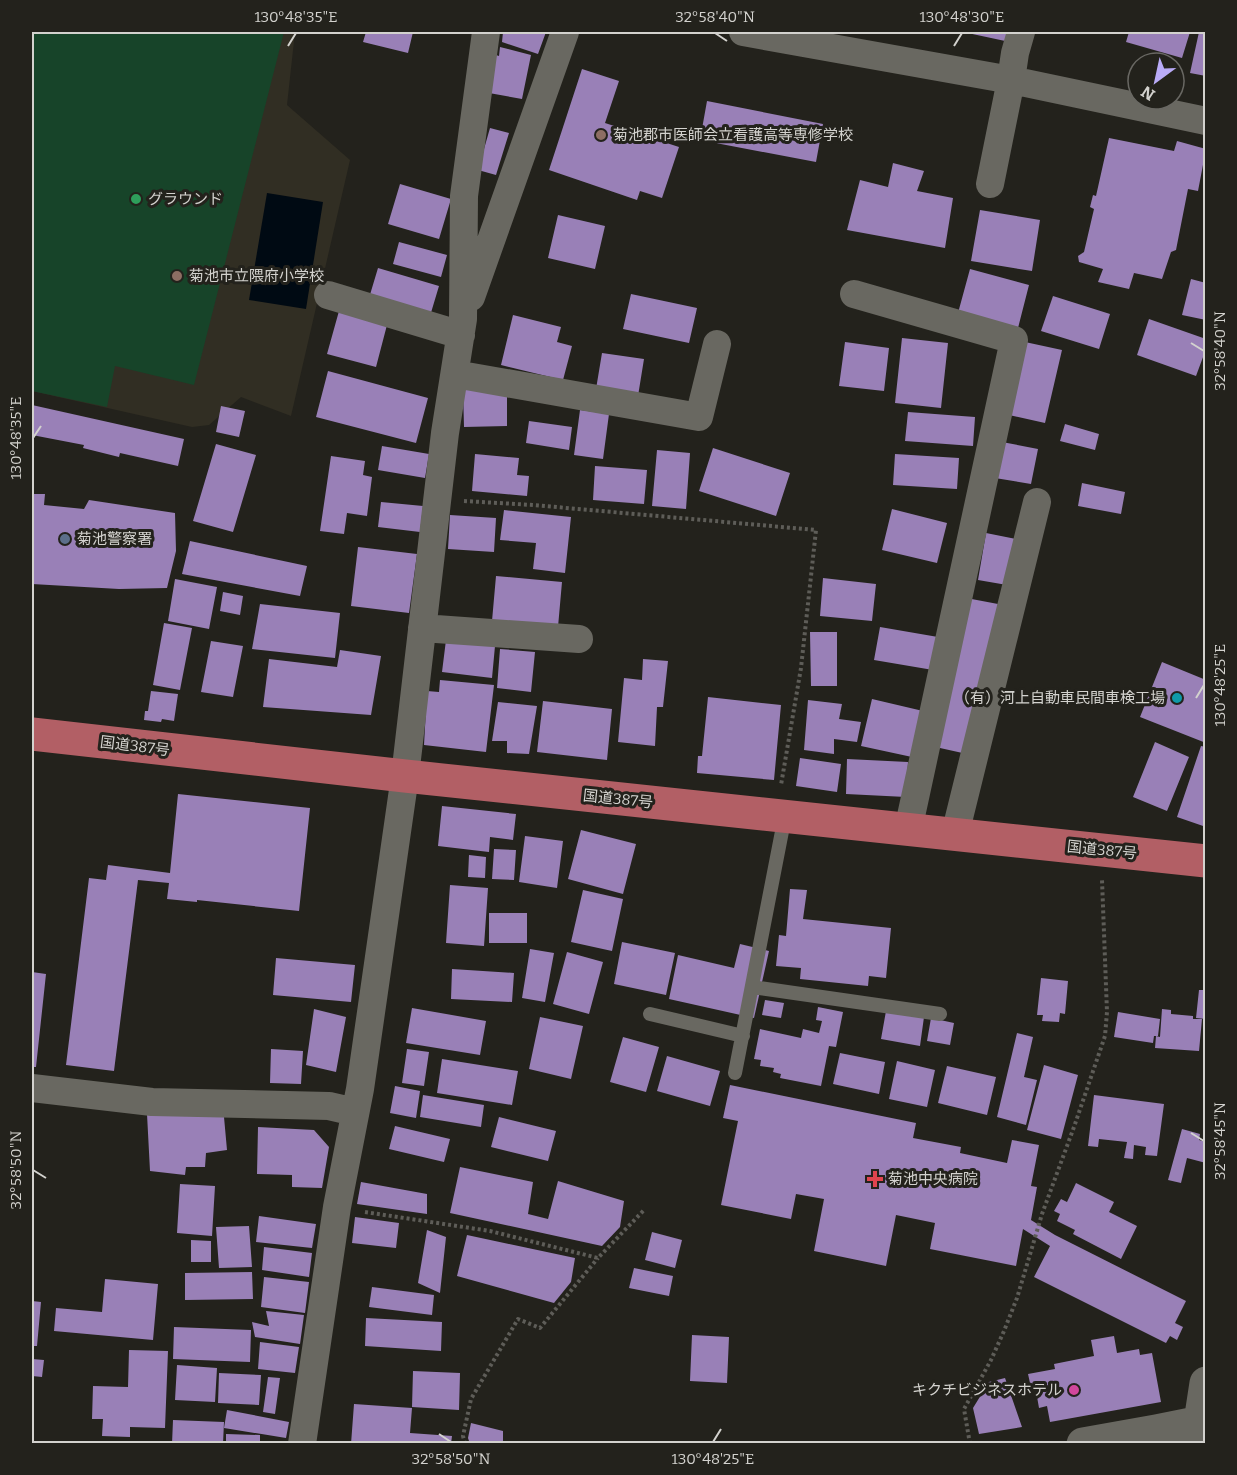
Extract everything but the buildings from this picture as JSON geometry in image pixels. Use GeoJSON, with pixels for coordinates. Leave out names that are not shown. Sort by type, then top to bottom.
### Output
{"type":"FeatureCollection","features":[{"type":"Feature","properties":{"kind":"highway","name":"国道387号"},"geometry":{"type":"LineString","coordinates":[[32,734],[1206,861]]}},
{"type":"Feature","properties":{"kind":"street"},"geometry":{"type":"LineString","coordinates":[[302,1443],[355,1112],[405,776],[437,499],[462,327],[465,196],[486,32]]}},
{"type":"Feature","properties":{"kind":"street"},"geometry":{"type":"LineString","coordinates":[[462,327],[565,32]]}},
{"type":"Feature","properties":{"kind":"street"},"geometry":{"type":"LineString","coordinates":[[743,32],[1011,80],[1206,121]]}},
{"type":"Feature","properties":{"kind":"street"},"geometry":{"type":"LineString","coordinates":[[990,184],[1021,32]]}},
{"type":"Feature","properties":{"kind":"street"},"geometry":{"type":"LineString","coordinates":[[854,294],[1014,340],[908,830]]}},
{"type":"Feature","properties":{"kind":"street"},"geometry":{"type":"LineString","coordinates":[[328,295],[462,327]]}},
{"type":"Feature","properties":{"kind":"street"},"geometry":{"type":"LineString","coordinates":[[454,374],[699,417],[717,344]]}},
{"type":"Feature","properties":{"kind":"street"},"geometry":{"type":"LineString","coordinates":[[955,834],[1037,502]]}},
{"type":"Feature","properties":{"kind":"street"},"geometry":{"type":"LineString","coordinates":[[422,628],[579,639]]}},
{"type":"Feature","properties":{"kind":"street"},"geometry":{"type":"LineString","coordinates":[[32,1088],[152,1102],[329,1106],[355,1112]]}},
{"type":"Feature","properties":{"kind":"street"},"geometry":{"type":"LineString","coordinates":[[1083,1443],[1156,1431],[1201,1429],[1206,1383]]}},
{"type":"Feature","properties":{"kind":"lane"},"geometry":{"type":"LineString","coordinates":[[735,1073],[781,816]]}},
{"type":"Feature","properties":{"kind":"lane"},"geometry":{"type":"LineString","coordinates":[[752,987],[940,1014]]}},
{"type":"Feature","properties":{"kind":"lane"},"geometry":{"type":"LineString","coordinates":[[650,1014],[743,1036]]}},
{"type":"Feature","properties":{"kind":"path"},"geometry":{"type":"LineString","coordinates":[[437,499],[533,505],[816,530],[801,668],[781,816]]}},
{"type":"Feature","properties":{"kind":"path"},"geometry":{"type":"LineString","coordinates":[[970,1443],[964,1409],[991,1359],[1017,1298],[1042,1214],[1105,1036],[1107,1012],[1101,876]]}},
{"type":"Feature","properties":{"kind":"path"},"geometry":{"type":"LineString","coordinates":[[338,1207],[490,1231],[598,1258]]}},
{"type":"Feature","properties":{"kind":"path"},"geometry":{"type":"LineString","coordinates":[[465,1443],[463,1436],[471,1399],[518,1319],[540,1328],[598,1258],[645,1209]]}},
{"type":"Feature","properties":{"kind":"shaded area","name":"グラウンド"},"geometry":{"type":"Polygon","coordinates":[[[32,32],[295,32],[287,105],[350,160],[291,416],[241,397],[209,425],[192,427],[32,391],[32,32]]]}},
{"type":"Feature","properties":{"kind":"shaded area"},"geometry":{"type":"Polygon","coordinates":[[[267,193],[323,202],[306,309],[249,300],[267,193]]]}},
{"type":"Feature","properties":{"kind":"green space","name":"グラウンド"},"geometry":{"type":"Polygon","coordinates":[[[32,32],[284,32],[194,385],[115,366],[107,407],[32,391],[32,32]]]}},
{"type":"Feature","properties":{"kind":"place","name":"菊池郡市医師会立看護高等専修学校"},"geometry":{"type":"Point","coordinates":[601,135]}},
{"type":"Feature","properties":{"kind":"place","name":"グラウンド"},"geometry":{"type":"Point","coordinates":[136,199]}},
{"type":"Feature","properties":{"kind":"place","name":"菊池市立隈府小学校"},"geometry":{"type":"Point","coordinates":[177,276]}},
{"type":"Feature","properties":{"kind":"place","name":"菊池警察署"},"geometry":{"type":"Point","coordinates":[65,539]}},
{"type":"Feature","properties":{"kind":"place","name":"（有）河上自動車民間車検工場"},"geometry":{"type":"Point","coordinates":[1177,698]}},
{"type":"Feature","properties":{"kind":"place","name":"菊池中央病院"},"geometry":{"type":"Point","coordinates":[875,1179]}},
{"type":"Feature","properties":{"kind":"place","name":"キクチビジネスホテル"},"geometry":{"type":"Point","coordinates":[1074,1390]}}]}
